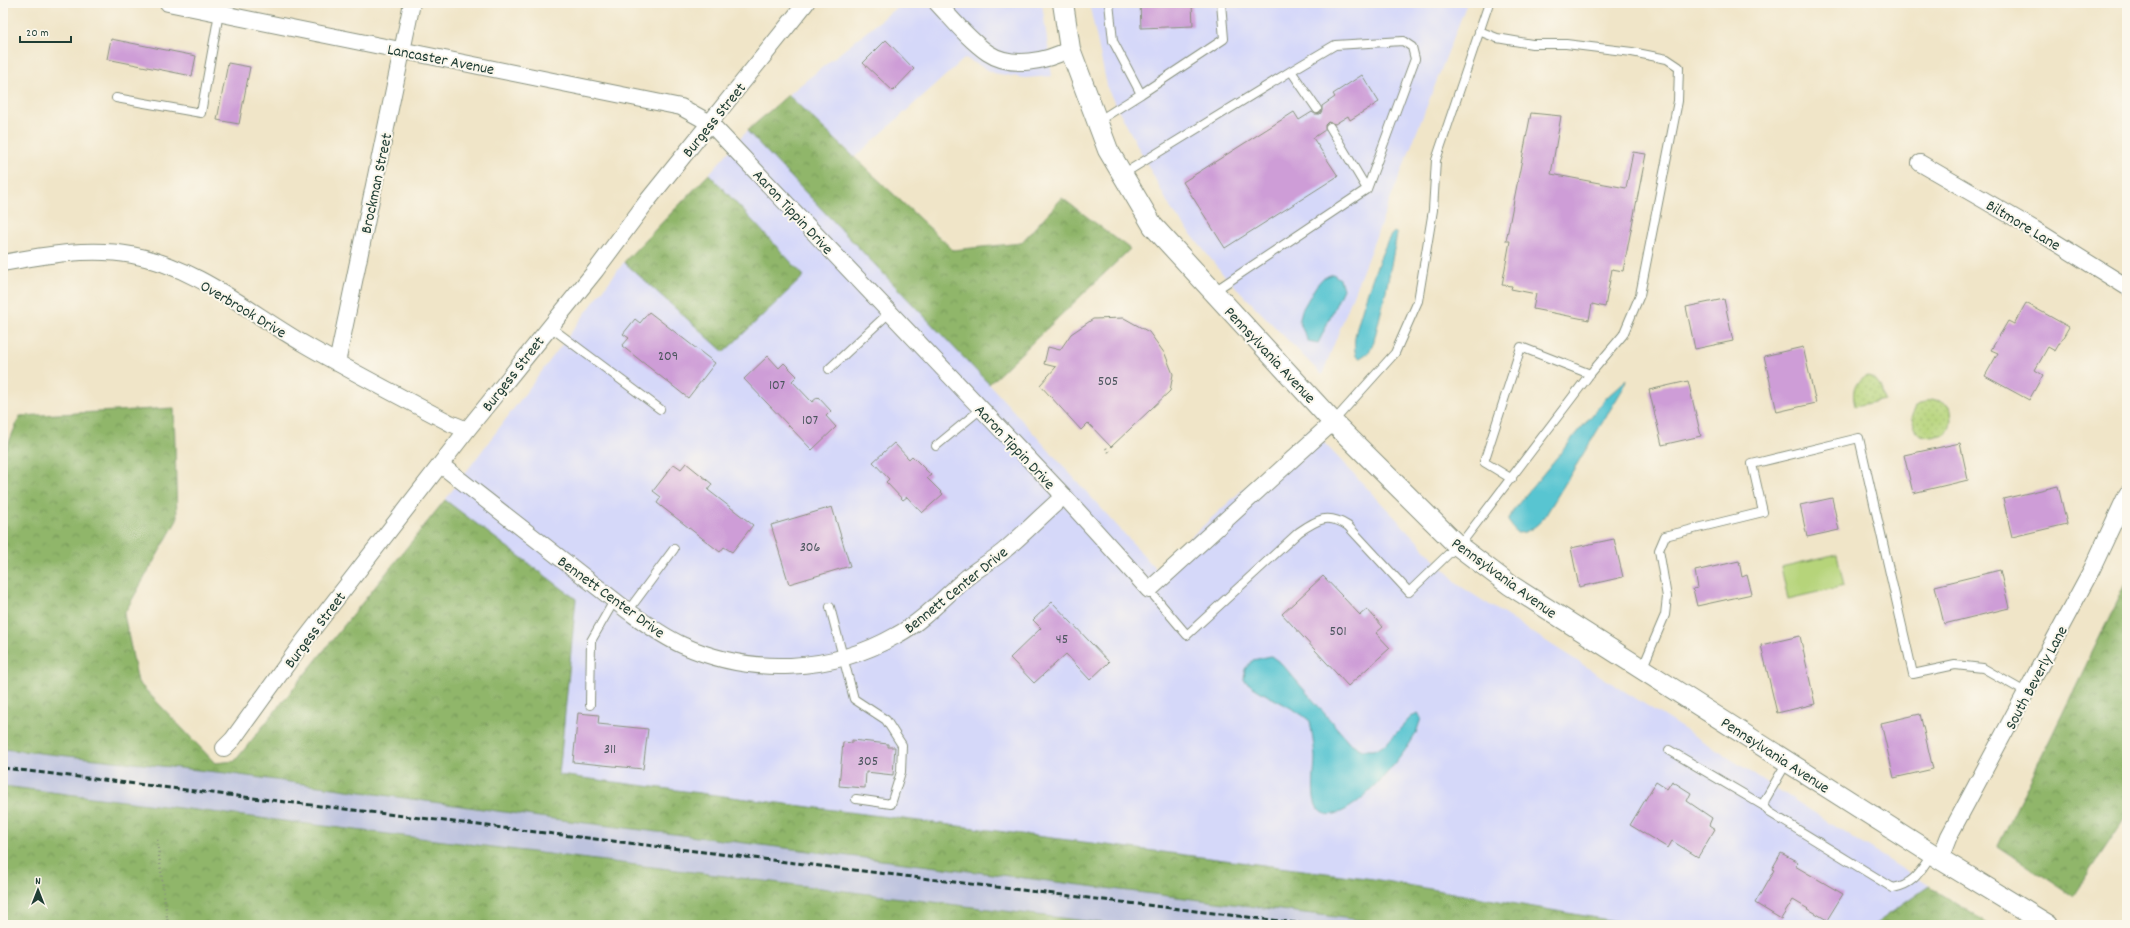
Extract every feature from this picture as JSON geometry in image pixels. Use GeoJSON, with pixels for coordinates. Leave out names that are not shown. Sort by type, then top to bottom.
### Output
{"type":"FeatureCollection","features":[{"type":"Feature","properties":{"kind":"street","name":"Lancaster Avenue"},"geometry":{"type":"LineString","coordinates":[[168,3],[680,107],[710,123]]}},
{"type":"Feature","properties":{"kind":"street","name":"Brockman Street"},"geometry":{"type":"LineString","coordinates":[[337,363],[412,3]]}},
{"type":"Feature","properties":{"kind":"street","name":"Burgess Street"},"geometry":{"type":"LineString","coordinates":[[224,748],[233,739],[303,642],[467,430],[549,326],[596,270],[648,200],[806,3]]}},
{"type":"Feature","properties":{"kind":"street"},"geometry":{"type":"LineString","coordinates":[[937,3],[988,53],[1000,59],[1019,62],[1038,60],[1056,56],[1070,49]]}},
{"type":"Feature","properties":{"kind":"street","name":"Pennsylvania Avenue"},"geometry":{"type":"LineString","coordinates":[[1063,3],[1070,49],[1108,150],[1153,226],[1333,422],[1457,545],[1510,585],[1936,856],[2048,925]]}},
{"type":"Feature","properties":{"kind":"street","name":"Aaron Tippin Drive"},"geometry":{"type":"LineString","coordinates":[[710,123],[1064,496],[1149,590]]}},
{"type":"Feature","properties":{"kind":"street","name":"Biltmore Lane"},"geometry":{"type":"LineString","coordinates":[[1920,163],[2034,229],[2127,287]]}},
{"type":"Feature","properties":{"kind":"street","name":"Overbrook Drive"},"geometry":{"type":"LineString","coordinates":[[3,263],[70,254],[104,252],[119,253],[150,260],[210,285],[337,363],[450,423],[467,430]]}},
{"type":"Feature","properties":{"kind":"street"},"geometry":{"type":"LineString","coordinates":[[1149,590],[1333,422]]}},
{"type":"Feature","properties":{"kind":"street","name":"Bennett Center Drive"},"geometry":{"type":"LineString","coordinates":[[441,465],[614,601],[656,631],[709,656],[739,663],[766,666],[800,666],[844,657],[868,650],[898,635],[925,617],[964,580],[1006,550],[1064,496]]}},
{"type":"Feature","properties":{"kind":"street","name":"South Beverly Lane"},"geometry":{"type":"LineString","coordinates":[[1936,856],[1949,836],[2027,693],[2092,569],[2127,494]]}},
{"type":"Feature","properties":{"kind":"lane"},"geometry":{"type":"LineString","coordinates":[[1110,3],[1113,41],[1141,94]]}},
{"type":"Feature","properties":{"kind":"lane"},"geometry":{"type":"LineString","coordinates":[[1097,122],[1224,39],[1222,3]]}},
{"type":"Feature","properties":{"kind":"lane"},"geometry":{"type":"LineString","coordinates":[[1333,422],[1395,353],[1418,301],[1433,210],[1436,160],[1488,3]]}},
{"type":"Feature","properties":{"kind":"lane"},"geometry":{"type":"LineString","coordinates":[[116,98],[201,113],[219,13]]}},
{"type":"Feature","properties":{"kind":"lane"},"geometry":{"type":"LineString","coordinates":[[1149,590],[1187,635],[1299,532],[1317,520],[1336,519],[1348,526],[1409,592],[1466,537],[1590,374],[1623,335],[1640,295],[1678,101],[1679,67],[1667,59],[1632,52],[1566,44],[1532,44],[1497,38],[1479,31]]}},
{"type":"Feature","properties":{"kind":"lane"},"geometry":{"type":"LineString","coordinates":[[1122,175],[1335,45],[1403,41],[1412,47],[1415,59],[1367,189],[1213,292]]}},
{"type":"Feature","properties":{"kind":"lane"},"geometry":{"type":"LineString","coordinates":[[1291,71],[1317,109]]}},
{"type":"Feature","properties":{"kind":"lane"},"geometry":{"type":"LineString","coordinates":[[1330,128],[1367,189]]}},
{"type":"Feature","properties":{"kind":"lane"},"geometry":{"type":"LineString","coordinates":[[829,369],[890,312]]}},
{"type":"Feature","properties":{"kind":"lane"},"geometry":{"type":"LineString","coordinates":[[549,326],[660,409]]}},
{"type":"Feature","properties":{"kind":"lane"},"geometry":{"type":"LineString","coordinates":[[1512,478],[1484,462],[1521,347],[1590,374]]}},
{"type":"Feature","properties":{"kind":"lane"},"geometry":{"type":"LineString","coordinates":[[936,446],[981,408]]}},
{"type":"Feature","properties":{"kind":"lane"},"geometry":{"type":"LineString","coordinates":[[1642,669],[1665,615],[1667,597],[1660,550],[1665,536],[1763,512],[1752,464],[1859,438],[1913,674],[1955,665],[1983,668],[2027,693]]}},
{"type":"Feature","properties":{"kind":"lane"},"geometry":{"type":"LineString","coordinates":[[628,611],[674,549]]}},
{"type":"Feature","properties":{"kind":"lane"},"geometry":{"type":"LineString","coordinates":[[590,705],[591,641],[614,601]]}},
{"type":"Feature","properties":{"kind":"lane"},"geometry":{"type":"LineString","coordinates":[[830,607],[854,699],[886,720],[902,745],[901,772],[891,804],[856,799]]}},
{"type":"Feature","properties":{"kind":"lane"},"geometry":{"type":"LineString","coordinates":[[1669,750],[1764,806],[1769,812],[1893,888],[1903,886],[1913,881],[1936,856]]}},
{"type":"Feature","properties":{"kind":"lane"},"geometry":{"type":"LineString","coordinates":[[1764,806],[1765,800],[1787,761]]}},
{"type":"Feature","properties":{"kind":"path"},"geometry":{"type":"LineString","coordinates":[[1106,448],[1109,452]]}},
{"type":"Feature","properties":{"kind":"path"},"geometry":{"type":"LineString","coordinates":[[157,840],[168,925]]}},
{"type":"Feature","properties":{"kind":"shaded area"},"geometry":{"type":"Polygon","coordinates":[[[902,3],[1042,3],[1052,76],[1024,78],[994,73],[965,58],[855,157],[788,95],[902,3]]]}},
{"type":"Feature","properties":{"kind":"shaded area"},"geometry":{"type":"Polygon","coordinates":[[[1089,3],[1467,3],[1322,375],[1222,273],[1171,209],[1108,90],[1089,3]]]}},
{"type":"Feature","properties":{"kind":"shaded area"},"geometry":{"type":"Polygon","coordinates":[[[747,131],[989,384],[1156,569],[1310,428],[1460,586],[1929,886],[1874,925],[1637,925],[1373,879],[559,775],[576,599],[445,500],[624,262],[724,352],[804,276],[709,174],[747,131]]]}},
{"type":"Feature","properties":{"kind":"shaded area"},"geometry":{"type":"Polygon","coordinates":[[[3,749],[226,773],[554,819],[1400,925],[1117,925],[3,786],[3,749]]]}},
{"type":"Feature","properties":{"kind":"green space"},"geometry":{"type":"Polygon","coordinates":[[[788,95],[953,250],[1021,243],[1062,198],[1130,249],[989,384],[747,131],[788,95]]]}},
{"type":"Feature","properties":{"kind":"green space"},"geometry":{"type":"Polygon","coordinates":[[[709,174],[804,276],[724,352],[624,262],[709,174]]]}},
{"type":"Feature","properties":{"kind":"green space"},"geometry":{"type":"Polygon","coordinates":[[[1867,376],[1877,381],[1881,388],[1884,400],[1855,406],[1854,392],[1856,385],[1862,378],[1867,376]]]}},
{"type":"Feature","properties":{"kind":"green space"},"geometry":{"type":"Polygon","coordinates":[[[1931,399],[1940,401],[1949,406],[1951,424],[1946,434],[1931,437],[1920,435],[1916,430],[1911,417],[1916,407],[1931,399]]]}},
{"type":"Feature","properties":{"kind":"green space"},"geometry":{"type":"Polygon","coordinates":[[[174,408],[177,520],[124,614],[138,682],[215,763],[235,761],[445,500],[576,599],[559,775],[1373,879],[1637,925],[1400,925],[554,819],[226,773],[3,749],[3,456],[20,416],[174,408]]]}},
{"type":"Feature","properties":{"kind":"green space"},"geometry":{"type":"Polygon","coordinates":[[[1837,554],[1844,586],[1788,599],[1781,567],[1837,554]]]}},
{"type":"Feature","properties":{"kind":"green space"},"geometry":{"type":"Polygon","coordinates":[[[2127,581],[2127,815],[2073,896],[1998,846],[2127,581]]]}},
{"type":"Feature","properties":{"kind":"green space"},"geometry":{"type":"Polygon","coordinates":[[[3,786],[1117,925],[3,925],[3,786]]]}},
{"type":"Feature","properties":{"kind":"green space"},"geometry":{"type":"Polygon","coordinates":[[[1929,886],[1990,925],[1874,925],[1929,886]]]}},
{"type":"Feature","properties":{"kind":"water"},"geometry":{"type":"Polygon","coordinates":[[[1394,232],[1397,234],[1386,291],[1374,341],[1369,352],[1360,358],[1356,356],[1355,347],[1358,323],[1378,262],[1384,248],[1394,232]]]}},
{"type":"Feature","properties":{"kind":"water"},"geometry":{"type":"Polygon","coordinates":[[[1333,274],[1340,279],[1343,289],[1318,343],[1308,341],[1299,322],[1302,310],[1316,286],[1323,278],[1333,274]]]}},
{"type":"Feature","properties":{"kind":"water"},"geometry":{"type":"Polygon","coordinates":[[[1626,380],[1624,387],[1544,518],[1529,530],[1517,533],[1508,521],[1514,509],[1607,397],[1626,380]]]}},
{"type":"Feature","properties":{"kind":"water"},"geometry":{"type":"Polygon","coordinates":[[[1271,656],[1282,664],[1349,742],[1362,750],[1373,750],[1387,743],[1411,717],[1418,714],[1421,718],[1416,733],[1410,743],[1387,773],[1357,802],[1342,812],[1328,815],[1318,809],[1316,804],[1314,798],[1315,757],[1310,721],[1244,680],[1245,669],[1253,660],[1271,656]]]}},
{"type":"Feature","properties":{"kind":"building"},"geometry":{"type":"Polygon","coordinates":[[[1140,3],[1192,3],[1193,26],[1141,28],[1140,3]]]}},
{"type":"Feature","properties":{"kind":"building"},"geometry":{"type":"Polygon","coordinates":[[[111,39],[196,56],[192,76],[107,59],[111,39]]]}},
{"type":"Feature","properties":{"kind":"building"},"geometry":{"type":"Polygon","coordinates":[[[886,40],[914,69],[893,91],[863,63],[886,40]]]}},
{"type":"Feature","properties":{"kind":"building"},"geometry":{"type":"Polygon","coordinates":[[[228,63],[250,67],[239,124],[217,120],[228,63]]]}},
{"type":"Feature","properties":{"kind":"building"},"geometry":{"type":"Polygon","coordinates":[[[1362,75],[1379,102],[1350,120],[1348,116],[1335,124],[1328,122],[1325,125],[1325,130],[1313,138],[1338,176],[1225,248],[1183,182],[1294,112],[1299,120],[1312,112],[1315,114],[1320,114],[1322,111],[1322,106],[1335,97],[1333,94],[1362,75]]]}},
{"type":"Feature","properties":{"kind":"building"},"geometry":{"type":"Polygon","coordinates":[[[1531,113],[1561,116],[1551,174],[1626,188],[1633,152],[1646,154],[1623,271],[1612,269],[1605,307],[1592,304],[1589,320],[1533,309],[1536,294],[1511,289],[1512,286],[1502,285],[1510,241],[1506,241],[1531,113]]]}},
{"type":"Feature","properties":{"kind":"building"},"geometry":{"type":"Polygon","coordinates":[[[1724,299],[1733,341],[1695,349],[1686,307],[1724,299]]]}},
{"type":"Feature","properties":{"kind":"building"},"geometry":{"type":"Polygon","coordinates":[[[2026,303],[2069,327],[2055,351],[2048,347],[2035,370],[2043,375],[2029,400],[1985,376],[1998,353],[1991,350],[2008,321],[2014,324],[2026,303]]]}},
{"type":"Feature","properties":{"kind":"building"},"geometry":{"type":"Polygon","coordinates":[[[649,312],[715,363],[688,398],[622,346],[629,338],[623,334],[635,319],[640,323],[649,312]]]}},
{"type":"Feature","properties":{"kind":"building"},"geometry":{"type":"Polygon","coordinates":[[[1124,318],[1149,332],[1165,354],[1173,374],[1170,391],[1111,447],[1088,423],[1081,430],[1040,385],[1056,367],[1044,364],[1048,347],[1060,350],[1071,334],[1093,319],[1124,318]]]}},
{"type":"Feature","properties":{"kind":"building"},"geometry":{"type":"Polygon","coordinates":[[[1803,347],[1816,403],[1777,412],[1764,356],[1803,347]]]}},
{"type":"Feature","properties":{"kind":"building"},"geometry":{"type":"Polygon","coordinates":[[[768,356],[779,368],[784,363],[797,376],[792,381],[812,402],[818,397],[831,411],[826,416],[836,427],[812,450],[744,379],[768,356]]]}},
{"type":"Feature","properties":{"kind":"building"},"geometry":{"type":"Polygon","coordinates":[[[1688,381],[1701,436],[1662,445],[1649,390],[1688,381]]]}},
{"type":"Feature","properties":{"kind":"building"},"geometry":{"type":"Polygon","coordinates":[[[894,443],[909,459],[912,456],[931,475],[927,478],[943,494],[922,513],[907,497],[903,500],[886,482],[889,479],[873,462],[894,443]]]}},
{"type":"Feature","properties":{"kind":"building"},"geometry":{"type":"Polygon","coordinates":[[[1960,443],[1968,480],[1913,493],[1904,455],[1960,443]]]}},
{"type":"Feature","properties":{"kind":"building"},"geometry":{"type":"Polygon","coordinates":[[[686,463],[712,484],[708,490],[753,525],[732,552],[724,547],[720,552],[657,503],[661,497],[653,491],[674,464],[681,469],[686,463]]]}},
{"type":"Feature","properties":{"kind":"building"},"geometry":{"type":"Polygon","coordinates":[[[2058,486],[2067,524],[2012,537],[2003,499],[2058,486]]]}},
{"type":"Feature","properties":{"kind":"building"},"geometry":{"type":"Polygon","coordinates":[[[1832,498],[1839,530],[1807,537],[1800,505],[1832,498]]]}},
{"type":"Feature","properties":{"kind":"building"},"geometry":{"type":"Polygon","coordinates":[[[832,507],[850,566],[789,584],[771,525],[832,507]]]}},
{"type":"Feature","properties":{"kind":"building"},"geometry":{"type":"Polygon","coordinates":[[[1614,539],[1623,577],[1579,587],[1571,548],[1614,539]]]}},
{"type":"Feature","properties":{"kind":"building"},"geometry":{"type":"Polygon","coordinates":[[[1739,561],[1742,577],[1747,575],[1752,594],[1697,606],[1693,589],[1698,588],[1695,571],[1739,561]]]}},
{"type":"Feature","properties":{"kind":"building"},"geometry":{"type":"Polygon","coordinates":[[[2000,570],[2009,608],[1944,624],[1935,586],[2000,570]]]}},
{"type":"Feature","properties":{"kind":"building"},"geometry":{"type":"Polygon","coordinates":[[[1323,576],[1360,615],[1367,609],[1383,627],[1376,633],[1390,648],[1348,686],[1282,614],[1323,576]]]}},
{"type":"Feature","properties":{"kind":"building"},"geometry":{"type":"Polygon","coordinates":[[[1052,602],[1109,662],[1090,680],[1066,654],[1034,683],[1010,658],[1041,628],[1033,620],[1052,602]]]}},
{"type":"Feature","properties":{"kind":"building"},"geometry":{"type":"Polygon","coordinates":[[[1800,636],[1815,704],[1777,713],[1761,645],[1800,636]]]}},
{"type":"Feature","properties":{"kind":"building"},"geometry":{"type":"Polygon","coordinates":[[[578,713],[599,715],[598,724],[648,729],[643,769],[573,762],[578,713]]]}},
{"type":"Feature","properties":{"kind":"building"},"geometry":{"type":"Polygon","coordinates":[[[1920,714],[1933,769],[1894,778],[1881,723],[1920,714]]]}},
{"type":"Feature","properties":{"kind":"building"},"geometry":{"type":"Polygon","coordinates":[[[852,740],[888,744],[888,747],[895,747],[893,775],[866,772],[865,788],[839,786],[843,742],[852,743],[852,740]]]}},
{"type":"Feature","properties":{"kind":"building"},"geometry":{"type":"Polygon","coordinates":[[[1672,781],[1691,793],[1687,801],[1712,818],[1709,825],[1715,829],[1698,857],[1672,841],[1668,848],[1630,825],[1656,782],[1667,789],[1672,781]]]}},
{"type":"Feature","properties":{"kind":"building"},"geometry":{"type":"Polygon","coordinates":[[[1781,853],[1798,862],[1795,866],[1843,894],[1827,920],[1793,900],[1781,919],[1755,903],[1774,870],[1772,869],[1781,853]]]}},
{"type":"Feature","properties":{"kind":"railway"},"geometry":{"type":"LineString","coordinates":[[3,768],[1313,925]]}}]}
